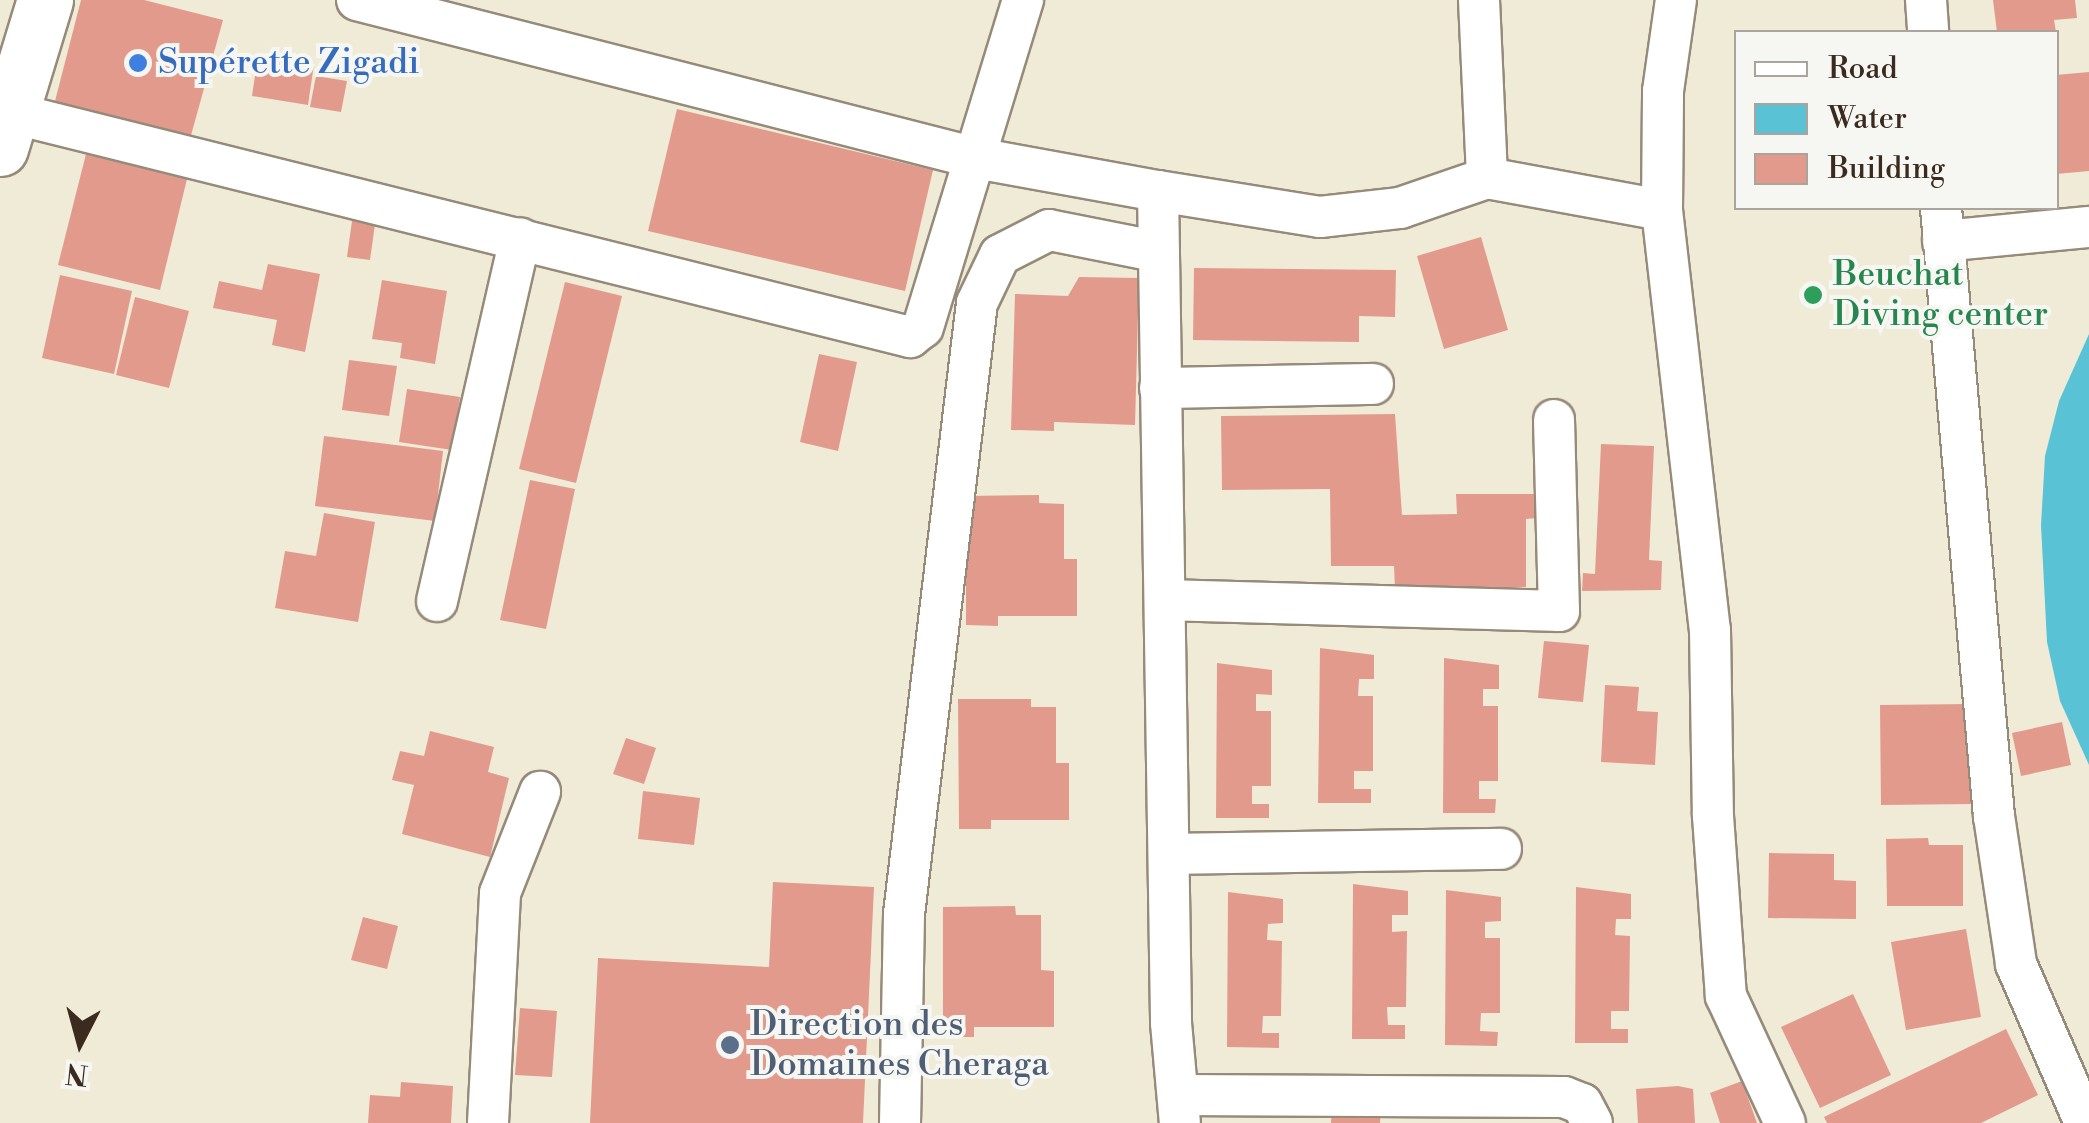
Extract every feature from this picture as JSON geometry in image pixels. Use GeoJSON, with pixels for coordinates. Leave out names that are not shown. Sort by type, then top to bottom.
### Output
{"type":"FeatureCollection","features":[{"type":"Feature","properties":{"kind":"main road"},"geometry":{"type":"LineString","coordinates":[[4,130],[45,0]]}},
{"type":"Feature","properties":{"kind":"street"},"geometry":{"type":"LineString","coordinates":[[357,0],[976,158],[1158,191],[1320,217],[1400,208],[1487,178],[1662,210]]}},
{"type":"Feature","properties":{"kind":"street"},"geometry":{"type":"LineString","coordinates":[[4,130],[520,238],[910,336],[923,328],[1023,0]]}},
{"type":"Feature","properties":{"kind":"street"},"geometry":{"type":"LineString","coordinates":[[1479,0],[1487,178]]}},
{"type":"Feature","properties":{"kind":"street"},"geometry":{"type":"LineString","coordinates":[[1676,0],[1663,91],[1662,210],[1710,630],[1713,816],[1726,996],[1785,1123]]}},
{"type":"Feature","properties":{"kind":"street"},"geometry":{"type":"LineString","coordinates":[[1926,0],[1928,30]]}},
{"type":"Feature","properties":{"kind":"street"},"geometry":{"type":"LineString","coordinates":[[1158,191],[1169,854],[1179,1109],[1564,1097],[1582,1104],[1592,1123]]}},
{"type":"Feature","properties":{"kind":"street"},"geometry":{"type":"LineString","coordinates":[[2085,1123],[2013,946],[1994,816],[1942,224],[2089,227]]}},
{"type":"Feature","properties":{"kind":"street"},"geometry":{"type":"LineString","coordinates":[[900,1123],[904,914],[977,303],[1000,255],[1049,230],[1158,252]]}},
{"type":"Feature","properties":{"kind":"street"},"geometry":{"type":"LineString","coordinates":[[436,601],[520,238]]}},
{"type":"Feature","properties":{"kind":"street"},"geometry":{"type":"LineString","coordinates":[[1160,388],[1373,384]]}},
{"type":"Feature","properties":{"kind":"street"},"geometry":{"type":"LineString","coordinates":[[1166,600],[1559,611],[1554,420]]}},
{"type":"Feature","properties":{"kind":"street"},"geometry":{"type":"LineString","coordinates":[[488,1123],[500,892],[540,792]]}},
{"type":"Feature","properties":{"kind":"street"},"geometry":{"type":"LineString","coordinates":[[1169,854],[1501,849]]}},
{"type":"Feature","properties":{"kind":"water"},"geometry":{"type":"Polygon","coordinates":[[[2089,334],[2089,765],[2060,701],[2047,642],[2041,525],[2045,456],[2059,401],[2089,334]]]}},
{"type":"Feature","properties":{"kind":"building","name":"Supérette Zigadi"},"geometry":{"type":"Polygon","coordinates":[[[81,0],[144,0],[223,20],[190,139],[54,105],[81,0]]]}},
{"type":"Feature","properties":{"kind":"building"},"geometry":{"type":"Polygon","coordinates":[[[1993,0],[2075,0],[2077,18],[2054,20],[2056,30],[1997,30],[1993,0]]]}},
{"type":"Feature","properties":{"kind":"building"},"geometry":{"type":"Polygon","coordinates":[[[258,55],[314,64],[308,105],[252,96],[258,55]]]}},
{"type":"Feature","properties":{"kind":"building"},"geometry":{"type":"Polygon","coordinates":[[[2089,72],[2089,171],[2059,174],[2059,75],[2089,72]]]}},
{"type":"Feature","properties":{"kind":"building"},"geometry":{"type":"Polygon","coordinates":[[[316,76],[347,81],[341,112],[310,107],[316,76]]]}},
{"type":"Feature","properties":{"kind":"building"},"geometry":{"type":"Polygon","coordinates":[[[677,109],[933,170],[905,291],[648,231],[677,109]]]}},
{"type":"Feature","properties":{"kind":"building"},"geometry":{"type":"Polygon","coordinates":[[[86,154],[187,179],[160,290],[58,265],[86,154]]]}},
{"type":"Feature","properties":{"kind":"building"},"geometry":{"type":"Polygon","coordinates":[[[353,214],[376,217],[370,260],[347,257],[353,214]]]}},
{"type":"Feature","properties":{"kind":"building"},"geometry":{"type":"Polygon","coordinates":[[[1481,237],[1508,330],[1444,349],[1417,256],[1481,237]]]}},
{"type":"Feature","properties":{"kind":"building"},"geometry":{"type":"Polygon","coordinates":[[[268,264],[320,274],[305,352],[272,345],[277,320],[213,308],[219,281],[262,290],[268,264]]]}},
{"type":"Feature","properties":{"kind":"building"},"geometry":{"type":"Polygon","coordinates":[[[1194,268],[1396,270],[1395,317],[1359,316],[1359,342],[1193,340],[1194,268]]]}},
{"type":"Feature","properties":{"kind":"building"},"geometry":{"type":"Polygon","coordinates":[[[60,275],[132,291],[114,374],[42,358],[60,275]]]}},
{"type":"Feature","properties":{"kind":"building"},"geometry":{"type":"Polygon","coordinates":[[[1079,277],[1139,278],[1135,425],[1054,422],[1054,431],[1011,430],[1015,294],[1068,296],[1079,277]]]}},
{"type":"Feature","properties":{"kind":"building"},"geometry":{"type":"Polygon","coordinates":[[[382,280],[447,291],[435,364],[400,358],[402,343],[372,339],[382,280]]]}},
{"type":"Feature","properties":{"kind":"building"},"geometry":{"type":"Polygon","coordinates":[[[565,282],[622,296],[576,483],[519,469],[565,282]]]}},
{"type":"Feature","properties":{"kind":"building"},"geometry":{"type":"Polygon","coordinates":[[[135,297],[189,311],[169,388],[116,375],[135,297]]]}},
{"type":"Feature","properties":{"kind":"building"},"geometry":{"type":"Polygon","coordinates":[[[819,354],[857,362],[838,451],[800,442],[819,354]]]}},
{"type":"Feature","properties":{"kind":"building"},"geometry":{"type":"Polygon","coordinates":[[[349,360],[397,366],[389,416],[342,410],[349,360]]]}},
{"type":"Feature","properties":{"kind":"building"},"geometry":{"type":"Polygon","coordinates":[[[407,389],[460,397],[452,450],[399,442],[407,389]]]}},
{"type":"Feature","properties":{"kind":"building"},"geometry":{"type":"Polygon","coordinates":[[[1395,414],[1402,515],[1457,514],[1456,494],[1536,494],[1537,518],[1526,519],[1526,587],[1395,589],[1394,566],[1331,566],[1330,489],[1222,490],[1221,416],[1395,414]]]}},
{"type":"Feature","properties":{"kind":"building"},"geometry":{"type":"Polygon","coordinates":[[[324,436],[443,451],[435,521],[315,506],[324,436]]]}},
{"type":"Feature","properties":{"kind":"building"},"geometry":{"type":"Polygon","coordinates":[[[1601,444],[1654,446],[1649,560],[1662,561],[1661,590],[1582,591],[1583,573],[1595,574],[1601,444]]]}},
{"type":"Feature","properties":{"kind":"building"},"geometry":{"type":"Polygon","coordinates":[[[530,480],[575,489],[546,629],[500,620],[530,480]]]}},
{"type":"Feature","properties":{"kind":"building"},"geometry":{"type":"Polygon","coordinates":[[[1039,495],[1039,503],[1064,504],[1064,559],[1077,559],[1077,616],[998,616],[998,626],[966,625],[966,496],[1039,495]]]}},
{"type":"Feature","properties":{"kind":"building"},"geometry":{"type":"Polygon","coordinates":[[[324,513],[375,522],[358,622],[275,608],[285,551],[316,556],[324,513]]]}},
{"type":"Feature","properties":{"kind":"building"},"geometry":{"type":"Polygon","coordinates":[[[1544,641],[1589,645],[1583,702],[1538,698],[1544,641]]]}},
{"type":"Feature","properties":{"kind":"building"},"geometry":{"type":"Polygon","coordinates":[[[1320,648],[1374,655],[1374,679],[1359,679],[1358,696],[1373,696],[1373,771],[1354,771],[1354,789],[1371,789],[1371,803],[1318,803],[1320,648]]]}},
{"type":"Feature","properties":{"kind":"building"},"geometry":{"type":"Polygon","coordinates":[[[1444,658],[1499,665],[1499,689],[1483,689],[1483,706],[1498,706],[1498,781],[1479,781],[1479,799],[1496,799],[1495,813],[1443,813],[1444,658]]]}},
{"type":"Feature","properties":{"kind":"building"},"geometry":{"type":"Polygon","coordinates":[[[1217,663],[1272,670],[1272,695],[1256,694],[1256,711],[1271,711],[1271,786],[1252,786],[1252,804],[1269,804],[1269,818],[1216,818],[1217,663]]]}},
{"type":"Feature","properties":{"kind":"building"},"geometry":{"type":"Polygon","coordinates":[[[1605,685],[1639,687],[1637,711],[1658,712],[1655,765],[1601,762],[1605,685]]]}},
{"type":"Feature","properties":{"kind":"building"},"geometry":{"type":"Polygon","coordinates":[[[958,699],[1031,699],[1031,707],[1056,707],[1056,763],[1069,763],[1069,820],[991,820],[991,829],[959,829],[958,699]]]}},
{"type":"Feature","properties":{"kind":"building"},"geometry":{"type":"Polygon","coordinates":[[[1971,704],[1973,804],[1881,805],[1880,705],[1971,704]]]}},
{"type":"Feature","properties":{"kind":"building"},"geometry":{"type":"Polygon","coordinates":[[[2062,722],[2071,765],[2021,776],[2012,733],[2062,722]]]}},
{"type":"Feature","properties":{"kind":"building"},"geometry":{"type":"Polygon","coordinates":[[[430,731],[494,747],[488,772],[509,778],[490,857],[402,834],[414,785],[392,780],[400,751],[424,756],[430,731]]]}},
{"type":"Feature","properties":{"kind":"building"},"geometry":{"type":"Polygon","coordinates":[[[626,738],[656,748],[644,784],[613,774],[626,738]]]}},
{"type":"Feature","properties":{"kind":"building"},"geometry":{"type":"Polygon","coordinates":[[[643,791],[700,798],[694,845],[638,839],[643,791]]]}},
{"type":"Feature","properties":{"kind":"building"},"geometry":{"type":"Polygon","coordinates":[[[1928,838],[1929,845],[1963,845],[1963,906],[1887,906],[1886,839],[1928,838]]]}},
{"type":"Feature","properties":{"kind":"building"},"geometry":{"type":"Polygon","coordinates":[[[1769,853],[1834,854],[1834,880],[1856,881],[1856,919],[1768,918],[1769,853]]]}},
{"type":"Feature","properties":{"kind":"building","name":"Direction des Domaines Cheraga"},"geometry":{"type":"Polygon","coordinates":[[[773,882],[874,887],[863,1123],[590,1123],[598,958],[769,967],[773,882]]]}},
{"type":"Feature","properties":{"kind":"building"},"geometry":{"type":"Polygon","coordinates":[[[1353,884],[1408,891],[1408,915],[1392,915],[1392,932],[1407,931],[1406,1007],[1387,1007],[1388,1025],[1405,1025],[1405,1039],[1352,1039],[1353,884]]]}},
{"type":"Feature","properties":{"kind":"building"},"geometry":{"type":"Polygon","coordinates":[[[1576,887],[1631,894],[1631,919],[1616,919],[1615,935],[1630,936],[1629,1011],[1611,1011],[1611,1029],[1628,1029],[1628,1043],[1575,1043],[1576,887]]]}},
{"type":"Feature","properties":{"kind":"building"},"geometry":{"type":"Polygon","coordinates":[[[1446,890],[1501,897],[1501,921],[1485,922],[1485,938],[1500,938],[1500,1013],[1481,1013],[1480,1031],[1498,1032],[1497,1046],[1445,1045],[1446,890]]]}},
{"type":"Feature","properties":{"kind":"building"},"geometry":{"type":"Polygon","coordinates":[[[1228,892],[1283,899],[1283,923],[1268,924],[1267,940],[1282,941],[1281,1016],[1263,1016],[1262,1033],[1279,1033],[1279,1048],[1227,1047],[1228,892]]]}},
{"type":"Feature","properties":{"kind":"building"},"geometry":{"type":"Polygon","coordinates":[[[1015,906],[1016,915],[1041,915],[1041,970],[1054,971],[1054,1027],[974,1027],[974,1037],[943,1037],[943,907],[1015,906]]]}},
{"type":"Feature","properties":{"kind":"building"},"geometry":{"type":"Polygon","coordinates":[[[363,917],[398,926],[387,969],[351,960],[363,917]]]}},
{"type":"Feature","properties":{"kind":"building"},"geometry":{"type":"Polygon","coordinates":[[[1966,929],[1981,1017],[1906,1030],[1891,942],[1966,929]]]}},
{"type":"Feature","properties":{"kind":"building"},"geometry":{"type":"Polygon","coordinates":[[[1853,994],[1891,1075],[1820,1108],[1781,1027],[1853,994]]]}},
{"type":"Feature","properties":{"kind":"building"},"geometry":{"type":"Polygon","coordinates":[[[520,1008],[557,1011],[552,1077],[515,1075],[520,1008]]]}},
{"type":"Feature","properties":{"kind":"building"},"geometry":{"type":"Polygon","coordinates":[[[2006,1029],[2038,1095],[1981,1123],[1827,1123],[1824,1117],[2006,1029]]]}},
{"type":"Feature","properties":{"kind":"building"},"geometry":{"type":"Polygon","coordinates":[[[1742,1081],[1757,1123],[1720,1123],[1710,1093],[1742,1081]]]}},
{"type":"Feature","properties":{"kind":"building"},"geometry":{"type":"Polygon","coordinates":[[[401,1082],[453,1086],[451,1123],[368,1123],[370,1095],[400,1097],[401,1082]]]}},
{"type":"Feature","properties":{"kind":"building"},"geometry":{"type":"Polygon","coordinates":[[[1636,1089],[1693,1089],[1695,1123],[1638,1123],[1636,1089]]]}},
{"type":"Feature","properties":{"kind":"building"},"geometry":{"type":"Polygon","coordinates":[[[1332,1110],[1381,1111],[1380,1123],[1331,1123],[1332,1110]]]}},
{"type":"Feature","properties":{"kind":"place","name":"Supérette Zigadi"},"geometry":{"type":"Point","coordinates":[138,63]}},
{"type":"Feature","properties":{"kind":"place","name":"Beuchat Diving center"},"geometry":{"type":"Point","coordinates":[1813,295]}},
{"type":"Feature","properties":{"kind":"place","name":"Direction des Domaines Cheraga"},"geometry":{"type":"Point","coordinates":[730,1045]}}]}
